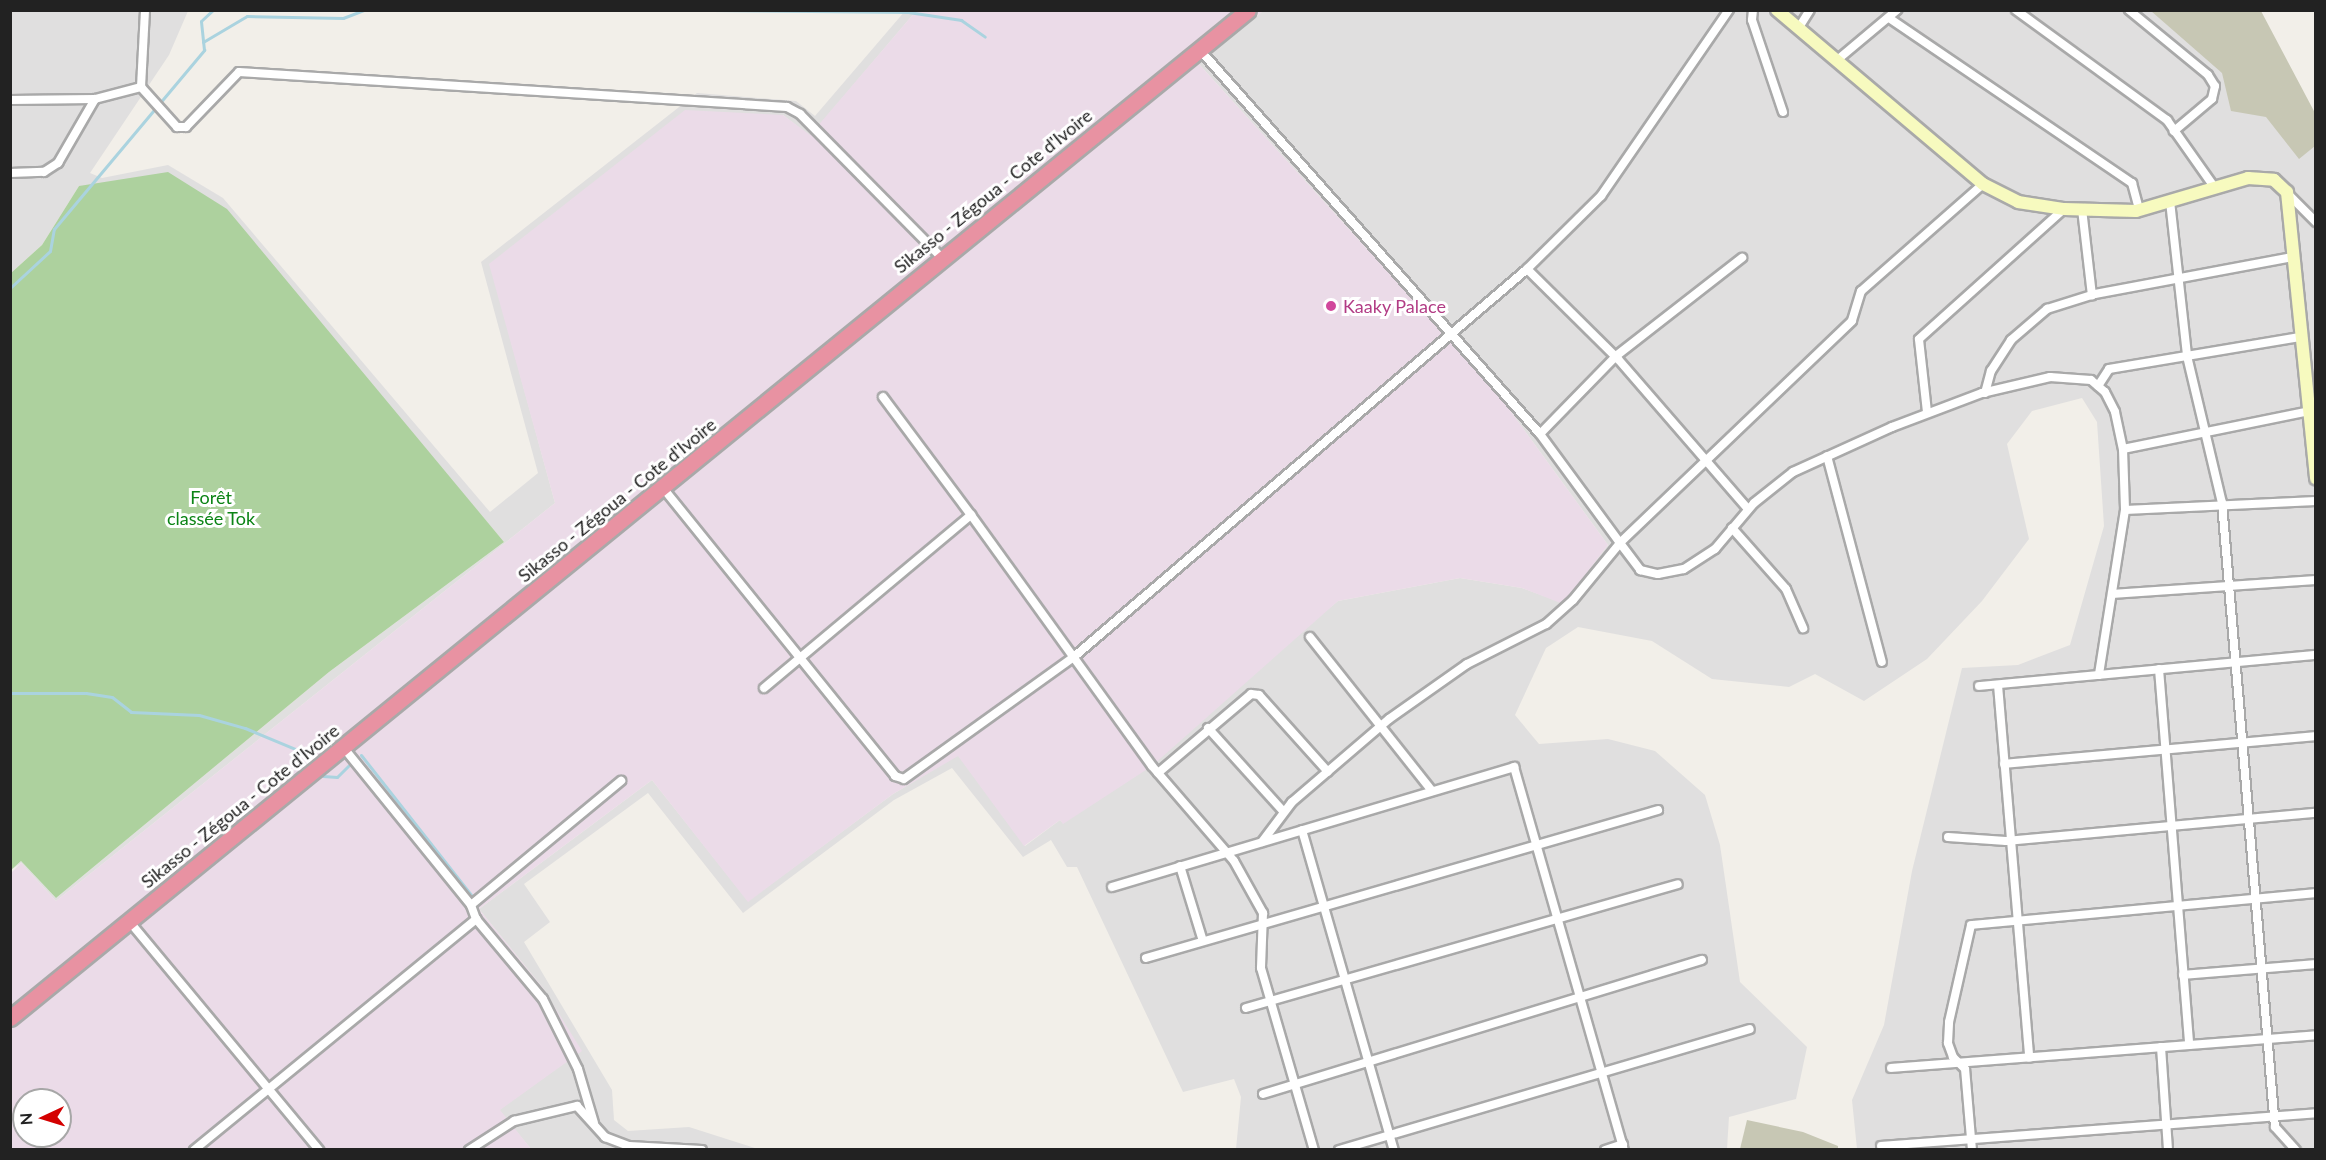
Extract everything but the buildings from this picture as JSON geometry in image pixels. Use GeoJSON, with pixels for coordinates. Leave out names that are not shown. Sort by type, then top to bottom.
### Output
{"type":"FeatureCollection","features":[{"type":"Feature","properties":{"kind":"highway","name":"Sikasso - Zégoua - Cote d'Ivoire"},"geometry":{"type":"LineString","coordinates":[[10,1018],[1248,10]]}},
{"type":"Feature","properties":{"kind":"street"},"geometry":{"type":"LineString","coordinates":[[145,10],[141,87],[177,127],[186,127],[239,72],[788,107],[800,114],[942,258]]}},
{"type":"Feature","properties":{"kind":"street"},"geometry":{"type":"LineString","coordinates":[[663,488],[895,776],[904,779],[1075,656],[1454,334],[1527,268],[1601,196],[1729,10]]}},
{"type":"Feature","properties":{"kind":"street"},"geometry":{"type":"LineString","coordinates":[[1753,10],[1752,20],[1783,112]]}},
{"type":"Feature","properties":{"kind":"street"},"geometry":{"type":"LineString","coordinates":[[1777,10],[1983,184],[2018,202],[2064,209],[2139,210],[2248,178],[2274,180],[2316,222]]}},
{"type":"Feature","properties":{"kind":"street"},"geometry":{"type":"LineString","coordinates":[[1798,29],[1810,10]]}},
{"type":"Feature","properties":{"kind":"street"},"geometry":{"type":"LineString","coordinates":[[1836,62],[1898,10]]}},
{"type":"Feature","properties":{"kind":"street"},"geometry":{"type":"LineString","coordinates":[[2016,10],[2167,120],[2215,188]]}},
{"type":"Feature","properties":{"kind":"street"},"geometry":{"type":"LineString","coordinates":[[2129,10],[2208,75],[2215,86],[2212,99],[2174,130]]}},
{"type":"Feature","properties":{"kind":"street"},"geometry":{"type":"LineString","coordinates":[[1889,18],[2132,183],[2139,210]]}},
{"type":"Feature","properties":{"kind":"street"},"geometry":{"type":"LineString","coordinates":[[1200,50],[1325,195],[1454,334],[1540,434],[1640,570],[1658,574],[1684,569],[1715,549],[1748,509],[1793,472],[1927,412],[1985,393],[2049,376],[2091,380],[2098,386],[2115,412],[2123,449],[2126,510],[2099,675]]}},
{"type":"Feature","properties":{"kind":"street"},"geometry":{"type":"LineString","coordinates":[[10,100],[95,99],[141,87]]}},
{"type":"Feature","properties":{"kind":"street"},"geometry":{"type":"LineString","coordinates":[[10,173],[44,172],[58,163],[95,99]]}},
{"type":"Feature","properties":{"kind":"street"},"geometry":{"type":"LineString","coordinates":[[1262,842],[1284,812],[1381,727],[1467,664],[1546,624],[1573,600],[1620,543],[1852,321],[1861,291],[1983,184]]}},
{"type":"Feature","properties":{"kind":"street"},"geometry":{"type":"LineString","coordinates":[[2287,192],[2316,479]]}},
{"type":"Feature","properties":{"kind":"street"},"geometry":{"type":"LineString","coordinates":[[2170,201],[2187,356],[2202,433],[2222,505],[2275,1126],[2296,1149]]}},
{"type":"Feature","properties":{"kind":"street"},"geometry":{"type":"LineString","coordinates":[[1927,412],[1919,339],[2064,209]]}},
{"type":"Feature","properties":{"kind":"street"},"geometry":{"type":"LineString","coordinates":[[2082,209],[2092,295]]}},
{"type":"Feature","properties":{"kind":"street"},"geometry":{"type":"LineString","coordinates":[[1985,393],[1991,371],[2011,340],[2047,309],[2092,295],[2293,257]]}},
{"type":"Feature","properties":{"kind":"street"},"geometry":{"type":"LineString","coordinates":[[1540,434],[1616,356],[1742,258]]}},
{"type":"Feature","properties":{"kind":"street"},"geometry":{"type":"LineString","coordinates":[[1527,268],[1616,356],[1748,509]]}},
{"type":"Feature","properties":{"kind":"street"},"geometry":{"type":"LineString","coordinates":[[2098,386],[2109,369],[2301,337]]}},
{"type":"Feature","properties":{"kind":"street"},"geometry":{"type":"LineString","coordinates":[[883,397],[1075,656],[1158,773],[1226,852],[1263,913],[1262,968],[1314,1149]]}},
{"type":"Feature","properties":{"kind":"street"},"geometry":{"type":"LineString","coordinates":[[2123,449],[2309,411]]}},
{"type":"Feature","properties":{"kind":"street"},"geometry":{"type":"LineString","coordinates":[[1827,456],[1882,662]]}},
{"type":"Feature","properties":{"kind":"street"},"geometry":{"type":"LineString","coordinates":[[2126,510],[2316,501]]}},
{"type":"Feature","properties":{"kind":"street"},"geometry":{"type":"LineString","coordinates":[[764,688],[971,515]]}},
{"type":"Feature","properties":{"kind":"street"},"geometry":{"type":"LineString","coordinates":[[1732,528],[1786,589],[1803,628]]}},
{"type":"Feature","properties":{"kind":"street"},"geometry":{"type":"LineString","coordinates":[[2112,594],[2229,588],[2316,580]]}},
{"type":"Feature","properties":{"kind":"street"},"geometry":{"type":"LineString","coordinates":[[1310,637],[1432,791]]}},
{"type":"Feature","properties":{"kind":"street"},"geometry":{"type":"LineString","coordinates":[[1978,686],[2316,655]]}},
{"type":"Feature","properties":{"kind":"street"},"geometry":{"type":"LineString","coordinates":[[2159,669],[2189,1045]]}},
{"type":"Feature","properties":{"kind":"street"},"geometry":{"type":"LineString","coordinates":[[1998,685],[2029,1058]]}},
{"type":"Feature","properties":{"kind":"street"},"geometry":{"type":"LineString","coordinates":[[1158,773],[1245,696],[1259,695],[1328,772]]}},
{"type":"Feature","properties":{"kind":"street"},"geometry":{"type":"LineString","coordinates":[[1208,728],[1284,812]]}},
{"type":"Feature","properties":{"kind":"street"},"geometry":{"type":"LineString","coordinates":[[2004,764],[2316,736]]}},
{"type":"Feature","properties":{"kind":"street"},"geometry":{"type":"LineString","coordinates":[[344,747],[471,905],[476,919],[543,999],[578,1069],[594,1125]]}},
{"type":"Feature","properties":{"kind":"street"},"geometry":{"type":"LineString","coordinates":[[1112,887],[1514,767],[1623,1147],[1605,1149]]}},
{"type":"Feature","properties":{"kind":"street"},"geometry":{"type":"LineString","coordinates":[[471,905],[621,781]]}},
{"type":"Feature","properties":{"kind":"street"},"geometry":{"type":"LineString","coordinates":[[1146,958],[1658,810]]}},
{"type":"Feature","properties":{"kind":"street"},"geometry":{"type":"LineString","coordinates":[[1948,837],[2011,840],[2316,813]]}},
{"type":"Feature","properties":{"kind":"street"},"geometry":{"type":"LineString","coordinates":[[1302,830],[1394,1149]]}},
{"type":"Feature","properties":{"kind":"street"},"geometry":{"type":"LineString","coordinates":[[1180,866],[1203,941]]}},
{"type":"Feature","properties":{"kind":"street"},"geometry":{"type":"LineString","coordinates":[[1246,1008],[1678,884]]}},
{"type":"Feature","properties":{"kind":"street"},"geometry":{"type":"LineString","coordinates":[[1972,1149],[1965,1069],[1959,1063],[1948,1042],[1949,1022],[1971,925],[2316,892]]}},
{"type":"Feature","properties":{"kind":"street"},"geometry":{"type":"LineString","coordinates":[[194,1149],[476,919]]}},
{"type":"Feature","properties":{"kind":"street"},"geometry":{"type":"LineString","coordinates":[[129,921],[319,1149]]}},
{"type":"Feature","properties":{"kind":"street"},"geometry":{"type":"LineString","coordinates":[[1263,1094],[1702,960]]}},
{"type":"Feature","properties":{"kind":"street"},"geometry":{"type":"LineString","coordinates":[[2183,975],[2316,964]]}},
{"type":"Feature","properties":{"kind":"street"},"geometry":{"type":"LineString","coordinates":[[1339,1149],[1750,1029]]}},
{"type":"Feature","properties":{"kind":"street"},"geometry":{"type":"LineString","coordinates":[[1890,1068],[2316,1035]]}},
{"type":"Feature","properties":{"kind":"street"},"geometry":{"type":"LineString","coordinates":[[2161,1047],[2168,1149]]}},
{"type":"Feature","properties":{"kind":"street"},"geometry":{"type":"LineString","coordinates":[[469,1149],[514,1121],[577,1107],[616,1145],[702,1149]]}},
{"type":"Feature","properties":{"kind":"street"},"geometry":{"type":"LineString","coordinates":[[1881,1146],[2316,1113]]}},
{"type":"Feature","properties":{"kind":"shaded area"},"geometry":{"type":"Polygon","coordinates":[[[11,11],[188,11],[169,55],[90,173],[102,178],[168,165],[223,198],[490,512],[538,473],[481,262],[697,93],[796,101],[815,116],[905,11],[916,11],[810,136],[783,115],[490,264],[555,503],[56,901],[21,863],[11,870],[21,861],[56,898],[329,672],[504,542],[329,335],[79,186],[42,245],[11,273],[11,11]]]}},
{"type":"Feature","properties":{"kind":"shaded area"},"geometry":{"type":"Polygon","coordinates":[[[916,11],[1263,11],[1198,63],[1495,390],[1608,545],[1563,604],[1522,588],[1460,578],[1338,601],[1152,766],[1063,824],[1060,820],[1024,846],[958,756],[893,794],[748,902],[652,780],[479,909],[543,988],[582,1051],[500,1110],[531,1149],[11,1150],[11,873],[21,863],[56,901],[555,503],[489,264],[685,110],[783,115],[810,135],[916,11]]]}},
{"type":"Feature","properties":{"kind":"shaded area"},"geometry":{"type":"Polygon","coordinates":[[[1263,11],[2178,11],[2315,143],[2315,1149],[1857,1149],[1852,1100],[1884,1025],[1912,871],[1962,668],[2018,665],[2070,645],[2104,526],[2097,422],[2082,398],[2032,411],[2007,444],[2029,539],[1982,601],[1927,659],[1864,701],[1815,674],[1789,687],[1712,679],[1652,641],[1578,627],[1546,648],[1515,715],[1539,744],[1608,739],[1655,751],[1705,795],[1720,845],[1740,982],[1807,1047],[1796,1099],[1729,1117],[1727,1149],[1236,1149],[1241,1097],[1234,1079],[1183,1092],[1077,867],[1067,867],[1051,840],[1023,857],[952,768],[894,800],[743,913],[648,793],[524,884],[550,922],[524,942],[612,1090],[614,1120],[628,1131],[689,1127],[758,1149],[531,1149],[499,1110],[581,1051],[543,988],[479,909],[652,780],[748,901],[893,794],[958,755],[1025,846],[1060,820],[1063,823],[1338,601],[1460,578],[1522,588],[1563,603],[1608,545],[1495,390],[1198,63],[1263,11]]]}},
{"type":"Feature","properties":{"kind":"shaded area"},"geometry":{"type":"Polygon","coordinates":[[[2151,11],[2261,11],[2315,113],[2315,146],[2299,159],[2266,117],[2231,111],[2222,73],[2151,11]]]}},
{"type":"Feature","properties":{"kind":"shaded area"},"geometry":{"type":"Polygon","coordinates":[[[1747,1120],[1803,1132],[1838,1146],[1838,1149],[1740,1149],[1747,1120]]]}},
{"type":"Feature","properties":{"kind":"green space","name":"Forêt classée Tok"},"geometry":{"type":"Polygon","coordinates":[[[168,172],[227,209],[504,542],[329,672],[56,898],[21,861],[11,870],[11,273],[42,245],[79,186],[168,172]]]}},
{"type":"Feature","properties":{"kind":"waterway"},"geometry":{"type":"LineString","coordinates":[[10,288],[50,251],[54,229],[204,50],[201,21],[213,10]]}},
{"type":"Feature","properties":{"kind":"waterway"},"geometry":{"type":"LineString","coordinates":[[203,42],[247,16],[343,18],[364,10]]}},
{"type":"Feature","properties":{"kind":"waterway"},"geometry":{"type":"LineString","coordinates":[[650,10],[670,10]]}},
{"type":"Feature","properties":{"kind":"waterway"},"geometry":{"type":"LineString","coordinates":[[713,10],[908,12],[961,20],[985,37]]}},
{"type":"Feature","properties":{"kind":"waterway"},"geometry":{"type":"LineString","coordinates":[[10,693],[86,693],[112,697],[131,712],[199,715],[245,728],[300,751],[310,762]]}},
{"type":"Feature","properties":{"kind":"waterway"},"geometry":{"type":"LineString","coordinates":[[361,755],[472,896]]}},
{"type":"Feature","properties":{"kind":"waterway"},"geometry":{"type":"LineString","coordinates":[[323,776],[337,777],[348,766]]}},
{"type":"Feature","properties":{"kind":"place","name":"Kaaky Palace"},"geometry":{"type":"Point","coordinates":[1331,306]}}]}
